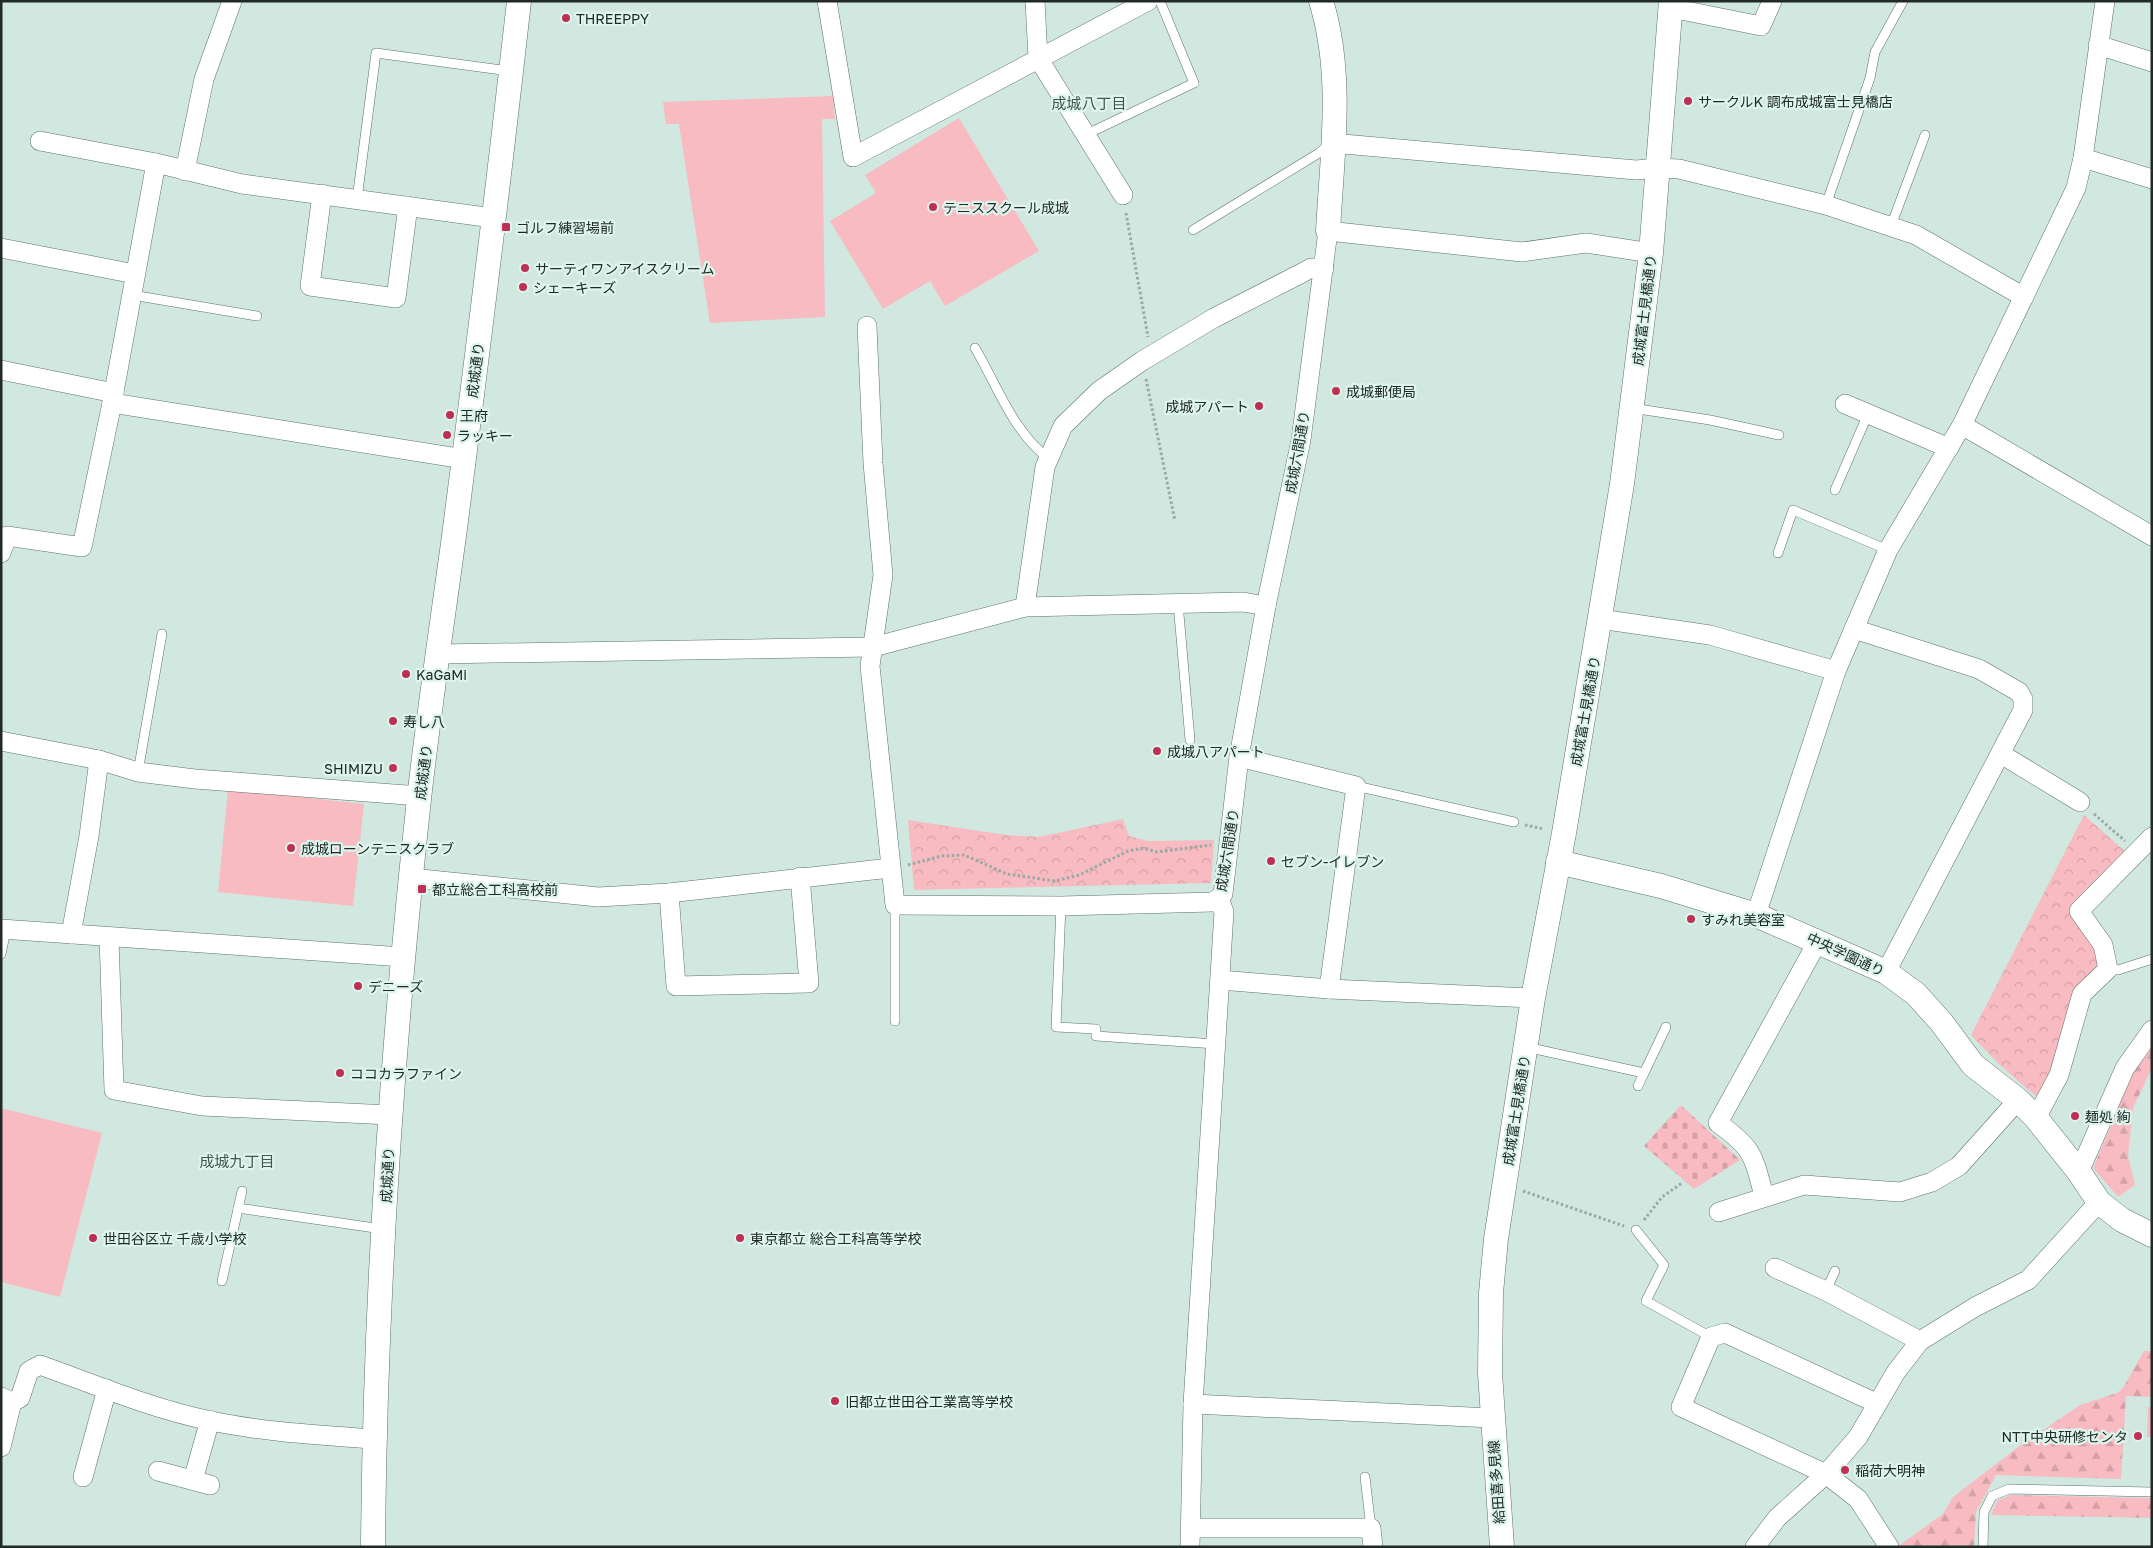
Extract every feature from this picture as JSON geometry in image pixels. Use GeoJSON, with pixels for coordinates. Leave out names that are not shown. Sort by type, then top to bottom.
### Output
{"type":"FeatureCollection","features":[{"type":"Feature","properties":{"kind":"street"},"geometry":{"type":"LineString","coordinates":[[185,171],[204,79],[232,1]]}},
{"type":"Feature","properties":{"kind":"street","name":"成城通り"},"geometry":{"type":"LineString","coordinates":[[373,1547],[374,1439],[384,1229],[390,1115],[403,956],[420,796],[464,459],[519,1]]}},
{"type":"Feature","properties":{"kind":"street"},"geometry":{"type":"LineString","coordinates":[[827,1],[853,157],[1148,1]]}},
{"type":"Feature","properties":{"kind":"street"},"geometry":{"type":"LineString","coordinates":[[1034,1],[1038,58],[1087,134],[1123,195]]}},
{"type":"Feature","properties":{"kind":"street","name":"成城六間通り"},"geometry":{"type":"LineString","coordinates":[[1219,898],[1223,894],[1239,757],[1266,606],[1301,440],[1324,268],[1328,230],[1334,88],[1328,26],[1321,1]]}},
{"type":"Feature","properties":{"kind":"street"},"geometry":{"type":"LineString","coordinates":[[1671,4],[1761,26],[1772,1]]}},
{"type":"Feature","properties":{"kind":"street"},"geometry":{"type":"LineString","coordinates":[[1756,915],[1836,671],[1888,550],[1962,425],[2076,188],[2083,158],[2104,1]]}},
{"type":"Feature","properties":{"kind":"street","name":"成城富士見橋通り"},"geometry":{"type":"LineString","coordinates":[[1492,1418],[1491,1293],[1504,1185],[1533,998],[1564,833],[1600,618],[1632,408],[1651,253],[1671,4]]}},
{"type":"Feature","properties":{"kind":"street"},"geometry":{"type":"LineString","coordinates":[[2098,45],[2152,62]]}},
{"type":"Feature","properties":{"kind":"street"},"geometry":{"type":"LineString","coordinates":[[40,141],[156,163],[242,184],[493,218]]}},
{"type":"Feature","properties":{"kind":"street"},"geometry":{"type":"LineString","coordinates":[[1332,143],[1636,170],[1679,169],[1826,205],[1916,235],[2024,297]]}},
{"type":"Feature","properties":{"kind":"street"},"geometry":{"type":"LineString","coordinates":[[2083,158],[2152,179]]}},
{"type":"Feature","properties":{"kind":"street"},"geometry":{"type":"LineString","coordinates":[[1,552],[7,536],[82,547],[113,398],[156,163]]}},
{"type":"Feature","properties":{"kind":"street"},"geometry":{"type":"LineString","coordinates":[[322,194],[310,286],[387,297],[396,298],[408,206]]}},
{"type":"Feature","properties":{"kind":"street"},"geometry":{"type":"LineString","coordinates":[[1328,230],[1522,252],[1586,243],[1651,253]]}},
{"type":"Feature","properties":{"kind":"street"},"geometry":{"type":"LineString","coordinates":[[1,248],[136,274]]}},
{"type":"Feature","properties":{"kind":"street"},"geometry":{"type":"LineString","coordinates":[[1025,607],[1045,467],[1063,426],[1099,391],[1142,361],[1214,318],[1311,268],[1324,268]]}},
{"type":"Feature","properties":{"kind":"street"},"geometry":{"type":"LineString","coordinates":[[867,326],[873,463],[883,575],[870,666],[896,867],[895,905],[1061,906],[1213,902],[1219,898],[1224,912],[1193,1404],[1191,1537],[1371,1528],[1373,1547]]}},
{"type":"Feature","properties":{"kind":"street"},"geometry":{"type":"LineString","coordinates":[[1,370],[113,398],[464,459]]}},
{"type":"Feature","properties":{"kind":"street"},"geometry":{"type":"LineString","coordinates":[[1845,404],[1949,448]]}},
{"type":"Feature","properties":{"kind":"street"},"geometry":{"type":"LineString","coordinates":[[1962,425],[2152,536]]}},
{"type":"Feature","properties":{"kind":"street"},"geometry":{"type":"LineString","coordinates":[[438,654],[873,647],[1025,607],[1243,602],[1266,606]]}},
{"type":"Feature","properties":{"kind":"street"},"geometry":{"type":"LineString","coordinates":[[1600,618],[1710,634],[1836,671]]}},
{"type":"Feature","properties":{"kind":"street"},"geometry":{"type":"LineString","coordinates":[[1854,629],[1979,669],[2019,692],[2023,699],[2023,710],[2001,754],[1886,972]]}},
{"type":"Feature","properties":{"kind":"street"},"geometry":{"type":"LineString","coordinates":[[1,741],[99,760],[138,772],[195,779],[420,796]]}},
{"type":"Feature","properties":{"kind":"street"},"geometry":{"type":"LineString","coordinates":[[2001,754],[2080,802]]}},
{"type":"Feature","properties":{"kind":"street"},"geometry":{"type":"LineString","coordinates":[[1239,757],[1356,786],[1329,989]]}},
{"type":"Feature","properties":{"kind":"street"},"geometry":{"type":"LineString","coordinates":[[71,934],[89,836],[99,760]]}},
{"type":"Feature","properties":{"kind":"street"},"geometry":{"type":"LineString","coordinates":[[2036,1118],[2059,1075],[2082,994],[2108,969],[2103,945],[2079,911],[2152,837]]}},
{"type":"Feature","properties":{"kind":"street","name":"中央学園通り"},"geometry":{"type":"LineString","coordinates":[[1558,862],[1661,886],[1756,915],[1886,972],[1916,994],[1942,1023],[1973,1065],[2018,1100],[2036,1118],[2079,1172],[2099,1202],[2122,1220],[2152,1235]]}},
{"type":"Feature","properties":{"kind":"street"},"geometry":{"type":"LineString","coordinates":[[411,878],[598,897],[668,893],[896,867]]}},
{"type":"Feature","properties":{"kind":"street"},"geometry":{"type":"LineString","coordinates":[[668,893],[676,986],[809,983],[800,877]]}},
{"type":"Feature","properties":{"kind":"street"},"geometry":{"type":"LineString","coordinates":[[4,929],[403,956]]}},
{"type":"Feature","properties":{"kind":"street"},"geometry":{"type":"LineString","coordinates":[[109,937],[114,1090],[202,1106],[390,1115]]}},
{"type":"Feature","properties":{"kind":"street"},"geometry":{"type":"LineString","coordinates":[[1764,1196],[1752,1153],[1738,1138],[1718,1123],[1818,941]]}},
{"type":"Feature","properties":{"kind":"street"},"geometry":{"type":"LineString","coordinates":[[1220,980],[1329,989],[1533,998]]}},
{"type":"Feature","properties":{"kind":"street"},"geometry":{"type":"LineString","coordinates":[[2079,1172],[2125,1068],[2152,1030]]}},
{"type":"Feature","properties":{"kind":"street"},"geometry":{"type":"LineString","coordinates":[[1719,1212],[1764,1196],[1804,1185],[1900,1192],[1932,1182],[1959,1166],[2018,1100]]}},
{"type":"Feature","properties":{"kind":"street"},"geometry":{"type":"LineString","coordinates":[[1755,1547],[1777,1518],[1826,1474],[1858,1437],[1876,1403],[1920,1340],[1975,1307],[2028,1280],[2099,1202]]}},
{"type":"Feature","properties":{"kind":"street"},"geometry":{"type":"LineString","coordinates":[[1775,1268],[1826,1290],[1920,1340]]}},
{"type":"Feature","properties":{"kind":"street"},"geometry":{"type":"LineString","coordinates":[[1876,1403],[1725,1333],[1711,1337],[1681,1407],[1826,1474],[1858,1499],[1888,1547]]}},
{"type":"Feature","properties":{"kind":"street"},"geometry":{"type":"LineString","coordinates":[[1,1447],[6,1399],[20,1398],[29,1371],[40,1365],[143,1402],[210,1420],[268,1430],[374,1439]]}},
{"type":"Feature","properties":{"kind":"street"},"geometry":{"type":"LineString","coordinates":[[82,1477],[107,1389]]}},
{"type":"Feature","properties":{"kind":"street"},"geometry":{"type":"LineString","coordinates":[[1193,1404],[1492,1418]]}},
{"type":"Feature","properties":{"kind":"street","name":"給田喜多見線"},"geometry":{"type":"LineString","coordinates":[[1492,1418],[1502,1547]]}},
{"type":"Feature","properties":{"kind":"street"},"geometry":{"type":"LineString","coordinates":[[158,1471],[202,1483],[210,1420]]}},
{"type":"Feature","properties":{"kind":"lane"},"geometry":{"type":"LineString","coordinates":[[1087,134],[1194,83],[1160,1]]}},
{"type":"Feature","properties":{"kind":"lane"},"geometry":{"type":"LineString","coordinates":[[1826,205],[1870,78],[1875,52],[1903,1]]}},
{"type":"Feature","properties":{"kind":"lane"},"geometry":{"type":"LineString","coordinates":[[357,199],[376,53],[512,71]]}},
{"type":"Feature","properties":{"kind":"lane"},"geometry":{"type":"LineString","coordinates":[[1891,226],[1925,136]]}},
{"type":"Feature","properties":{"kind":"lane"},"geometry":{"type":"LineString","coordinates":[[1193,230],[1332,143]]}},
{"type":"Feature","properties":{"kind":"lane"},"geometry":{"type":"LineString","coordinates":[[132,295],[257,316]]}},
{"type":"Feature","properties":{"kind":"lane"},"geometry":{"type":"LineString","coordinates":[[974,348],[997,385],[999,397],[1025,436],[1048,459]]}},
{"type":"Feature","properties":{"kind":"lane"},"geometry":{"type":"LineString","coordinates":[[1632,408],[1710,420],[1779,435]]}},
{"type":"Feature","properties":{"kind":"lane"},"geometry":{"type":"LineString","coordinates":[[1835,490],[1868,414]]}},
{"type":"Feature","properties":{"kind":"lane"},"geometry":{"type":"LineString","coordinates":[[1778,553],[1793,510],[1888,550]]}},
{"type":"Feature","properties":{"kind":"lane"},"geometry":{"type":"LineString","coordinates":[[1178,603],[1190,740]]}},
{"type":"Feature","properties":{"kind":"lane"},"geometry":{"type":"LineString","coordinates":[[138,772],[162,634]]}},
{"type":"Feature","properties":{"kind":"lane"},"geometry":{"type":"LineString","coordinates":[[1356,786],[1514,822]]}},
{"type":"Feature","properties":{"kind":"lane"},"geometry":{"type":"LineString","coordinates":[[895,905],[895,1021]]}},
{"type":"Feature","properties":{"kind":"lane"},"geometry":{"type":"LineString","coordinates":[[1061,906],[1056,1026],[1096,1029],[1096,1036],[1216,1044]]}},
{"type":"Feature","properties":{"kind":"lane"},"geometry":{"type":"LineString","coordinates":[[1,954],[4,929]]}},
{"type":"Feature","properties":{"kind":"lane"},"geometry":{"type":"LineString","coordinates":[[2108,969],[2118,970],[2152,959]]}},
{"type":"Feature","properties":{"kind":"lane"},"geometry":{"type":"LineString","coordinates":[[1638,1086],[1666,1027]]}},
{"type":"Feature","properties":{"kind":"lane"},"geometry":{"type":"LineString","coordinates":[[1526,1047],[1644,1073]]}},
{"type":"Feature","properties":{"kind":"lane"},"geometry":{"type":"LineString","coordinates":[[222,1281],[242,1191]]}},
{"type":"Feature","properties":{"kind":"lane"},"geometry":{"type":"LineString","coordinates":[[238,1208],[384,1229]]}},
{"type":"Feature","properties":{"kind":"lane"},"geometry":{"type":"LineString","coordinates":[[1636,1230],[1664,1265],[1646,1301],[1711,1337]]}},
{"type":"Feature","properties":{"kind":"lane"},"geometry":{"type":"LineString","coordinates":[[1826,1290],[1835,1271]]}},
{"type":"Feature","properties":{"kind":"lane"},"geometry":{"type":"LineString","coordinates":[[1365,1477],[1371,1528]]}},
{"type":"Feature","properties":{"kind":"lane"},"geometry":{"type":"LineString","coordinates":[[1983,1547],[1984,1512],[1992,1496],[2009,1489],[2152,1492]]}},
{"type":"Feature","properties":{"kind":"path"},"geometry":{"type":"LineString","coordinates":[[2080,802],[2137,852]]}},
{"type":"Feature","properties":{"kind":"path"},"geometry":{"type":"LineString","coordinates":[[1514,822],[1564,833]]}},
{"type":"Feature","properties":{"kind":"path"},"geometry":{"type":"LineString","coordinates":[[896,867],[956,854],[970,857],[1007,874],[1055,880],[1079,875],[1128,851],[1144,848],[1157,852],[1216,845]]}},
{"type":"Feature","properties":{"kind":"path"},"geometry":{"type":"LineString","coordinates":[[1504,1185],[1636,1230],[1662,1197],[1682,1183]]}},
{"type":"Feature","properties":{"kind":"green space"},"geometry":{"type":"Polygon","coordinates":[[[833,96],[835,119],[822,119],[825,317],[710,323],[679,124],[666,124],[663,102],[833,96]]]}},
{"type":"Feature","properties":{"kind":"green space","name":"テニススクール成城"},"geometry":{"type":"Polygon","coordinates":[[[959,118],[1039,251],[945,306],[930,281],[883,309],[830,221],[876,193],[865,175],[959,118]]]}},
{"type":"Feature","properties":{"kind":"green space","name":"成城ローンテニスクラブ"},"geometry":{"type":"Polygon","coordinates":[[[228,789],[364,804],[353,906],[218,892],[228,789]]]}},
{"type":"Feature","properties":{"kind":"green space"},"geometry":{"type":"Polygon","coordinates":[[[2084,815],[2127,853],[2070,910],[2097,946],[2101,965],[2054,1072],[2039,1099],[2000,1065],[1971,1035],[2084,815]]]}},
{"type":"Feature","properties":{"kind":"green space"},"geometry":{"type":"Polygon","coordinates":[[[1123,819],[1129,836],[1148,841],[1214,840],[1211,883],[914,890],[908,820],[1006,835],[1039,837],[1123,819]]]}},
{"type":"Feature","properties":{"kind":"green space"},"geometry":{"type":"Polygon","coordinates":[[[2152,1044],[2152,1068],[2133,1108],[2128,1156],[2135,1185],[2118,1197],[2093,1168],[2135,1068],[2152,1044]]]}},
{"type":"Feature","properties":{"kind":"green space"},"geometry":{"type":"Polygon","coordinates":[[[1681,1105],[1740,1160],[1694,1189],[1644,1146],[1681,1105]]]}},
{"type":"Feature","properties":{"kind":"green space"},"geometry":{"type":"Polygon","coordinates":[[[1,1108],[102,1133],[60,1297],[1,1282],[1,1108]]]}},
{"type":"Feature","properties":{"kind":"green space"},"geometry":{"type":"Polygon","coordinates":[[[2144,1351],[2152,1351],[2152,1397],[2126,1396],[2121,1479],[1996,1475],[1976,1512],[1974,1547],[1897,1547],[1943,1514],[1953,1497],[2017,1448],[2080,1405],[2117,1393],[2123,1388],[2144,1351]]]}},
{"type":"Feature","properties":{"kind":"green space"},"geometry":{"type":"Polygon","coordinates":[[[2148,1407],[2152,1407],[2152,1437],[2147,1437],[2148,1407]]]}},
{"type":"Feature","properties":{"kind":"green space"},"geometry":{"type":"Polygon","coordinates":[[[2010,1495],[2152,1498],[2152,1518],[1991,1515],[1997,1501],[2010,1495]]]}},
{"type":"Feature","properties":{"kind":"place","name":"THREEPPY"},"geometry":{"type":"Point","coordinates":[566,18]}},
{"type":"Feature","properties":{"kind":"place","name":"サークルK 調布成城富士見橋店"},"geometry":{"type":"Point","coordinates":[1688,101]}},
{"type":"Feature","properties":{"kind":"place","name":"テニススクール成城"},"geometry":{"type":"Point","coordinates":[933,207]}},
{"type":"Feature","properties":{"kind":"place","name":"ゴルフ練習場前"},"geometry":{"type":"Point","coordinates":[506,227]}},
{"type":"Feature","properties":{"kind":"place","name":"サーティワンアイスクリーム"},"geometry":{"type":"Point","coordinates":[525,268]}},
{"type":"Feature","properties":{"kind":"place","name":"シェーキーズ"},"geometry":{"type":"Point","coordinates":[523,287]}},
{"type":"Feature","properties":{"kind":"place","name":"成城郵便局"},"geometry":{"type":"Point","coordinates":[1336,391]}},
{"type":"Feature","properties":{"kind":"place","name":"成城アパート"},"geometry":{"type":"Point","coordinates":[1259,406]}},
{"type":"Feature","properties":{"kind":"place","name":"王府"},"geometry":{"type":"Point","coordinates":[450,415]}},
{"type":"Feature","properties":{"kind":"place","name":"ラッキー"},"geometry":{"type":"Point","coordinates":[447,435]}},
{"type":"Feature","properties":{"kind":"place","name":"KaGaMi"},"geometry":{"type":"Point","coordinates":[406,674]}},
{"type":"Feature","properties":{"kind":"place","name":"寿し八"},"geometry":{"type":"Point","coordinates":[393,721]}},
{"type":"Feature","properties":{"kind":"place","name":"成城八アパート"},"geometry":{"type":"Point","coordinates":[1157,751]}},
{"type":"Feature","properties":{"kind":"place","name":"SHIMIZU"},"geometry":{"type":"Point","coordinates":[393,768]}},
{"type":"Feature","properties":{"kind":"place","name":"成城ローンテニスクラブ"},"geometry":{"type":"Point","coordinates":[291,848]}},
{"type":"Feature","properties":{"kind":"place","name":"セブン-イレブン"},"geometry":{"type":"Point","coordinates":[1271,861]}},
{"type":"Feature","properties":{"kind":"place","name":"都立総合工科高校前"},"geometry":{"type":"Point","coordinates":[422,889]}},
{"type":"Feature","properties":{"kind":"place","name":"すみれ美容室"},"geometry":{"type":"Point","coordinates":[1691,919]}},
{"type":"Feature","properties":{"kind":"place","name":"デニーズ"},"geometry":{"type":"Point","coordinates":[358,986]}},
{"type":"Feature","properties":{"kind":"place","name":"ココカラファイン"},"geometry":{"type":"Point","coordinates":[340,1073]}},
{"type":"Feature","properties":{"kind":"place","name":"麺処 絢"},"geometry":{"type":"Point","coordinates":[2075,1116]}},
{"type":"Feature","properties":{"kind":"place","name":"世田谷区立 千歳小学校"},"geometry":{"type":"Point","coordinates":[93,1238]}},
{"type":"Feature","properties":{"kind":"place","name":"東京都立 総合工科高等学校"},"geometry":{"type":"Point","coordinates":[740,1238]}},
{"type":"Feature","properties":{"kind":"place","name":"旧都立世田谷工業高等学校"},"geometry":{"type":"Point","coordinates":[835,1401]}},
{"type":"Feature","properties":{"kind":"place","name":"NTT中央研修センタ"},"geometry":{"type":"Point","coordinates":[2138,1436]}},
{"type":"Feature","properties":{"kind":"place","name":"稲荷大明神"},"geometry":{"type":"Point","coordinates":[1845,1470]}},
{"type":"Feature","properties":{"kind":"district","name":"成城八丁目"},"geometry":{"type":"Point","coordinates":[1089,103]}},
{"type":"Feature","properties":{"kind":"district","name":"成城九丁目"},"geometry":{"type":"Point","coordinates":[237,1161]}}]}
